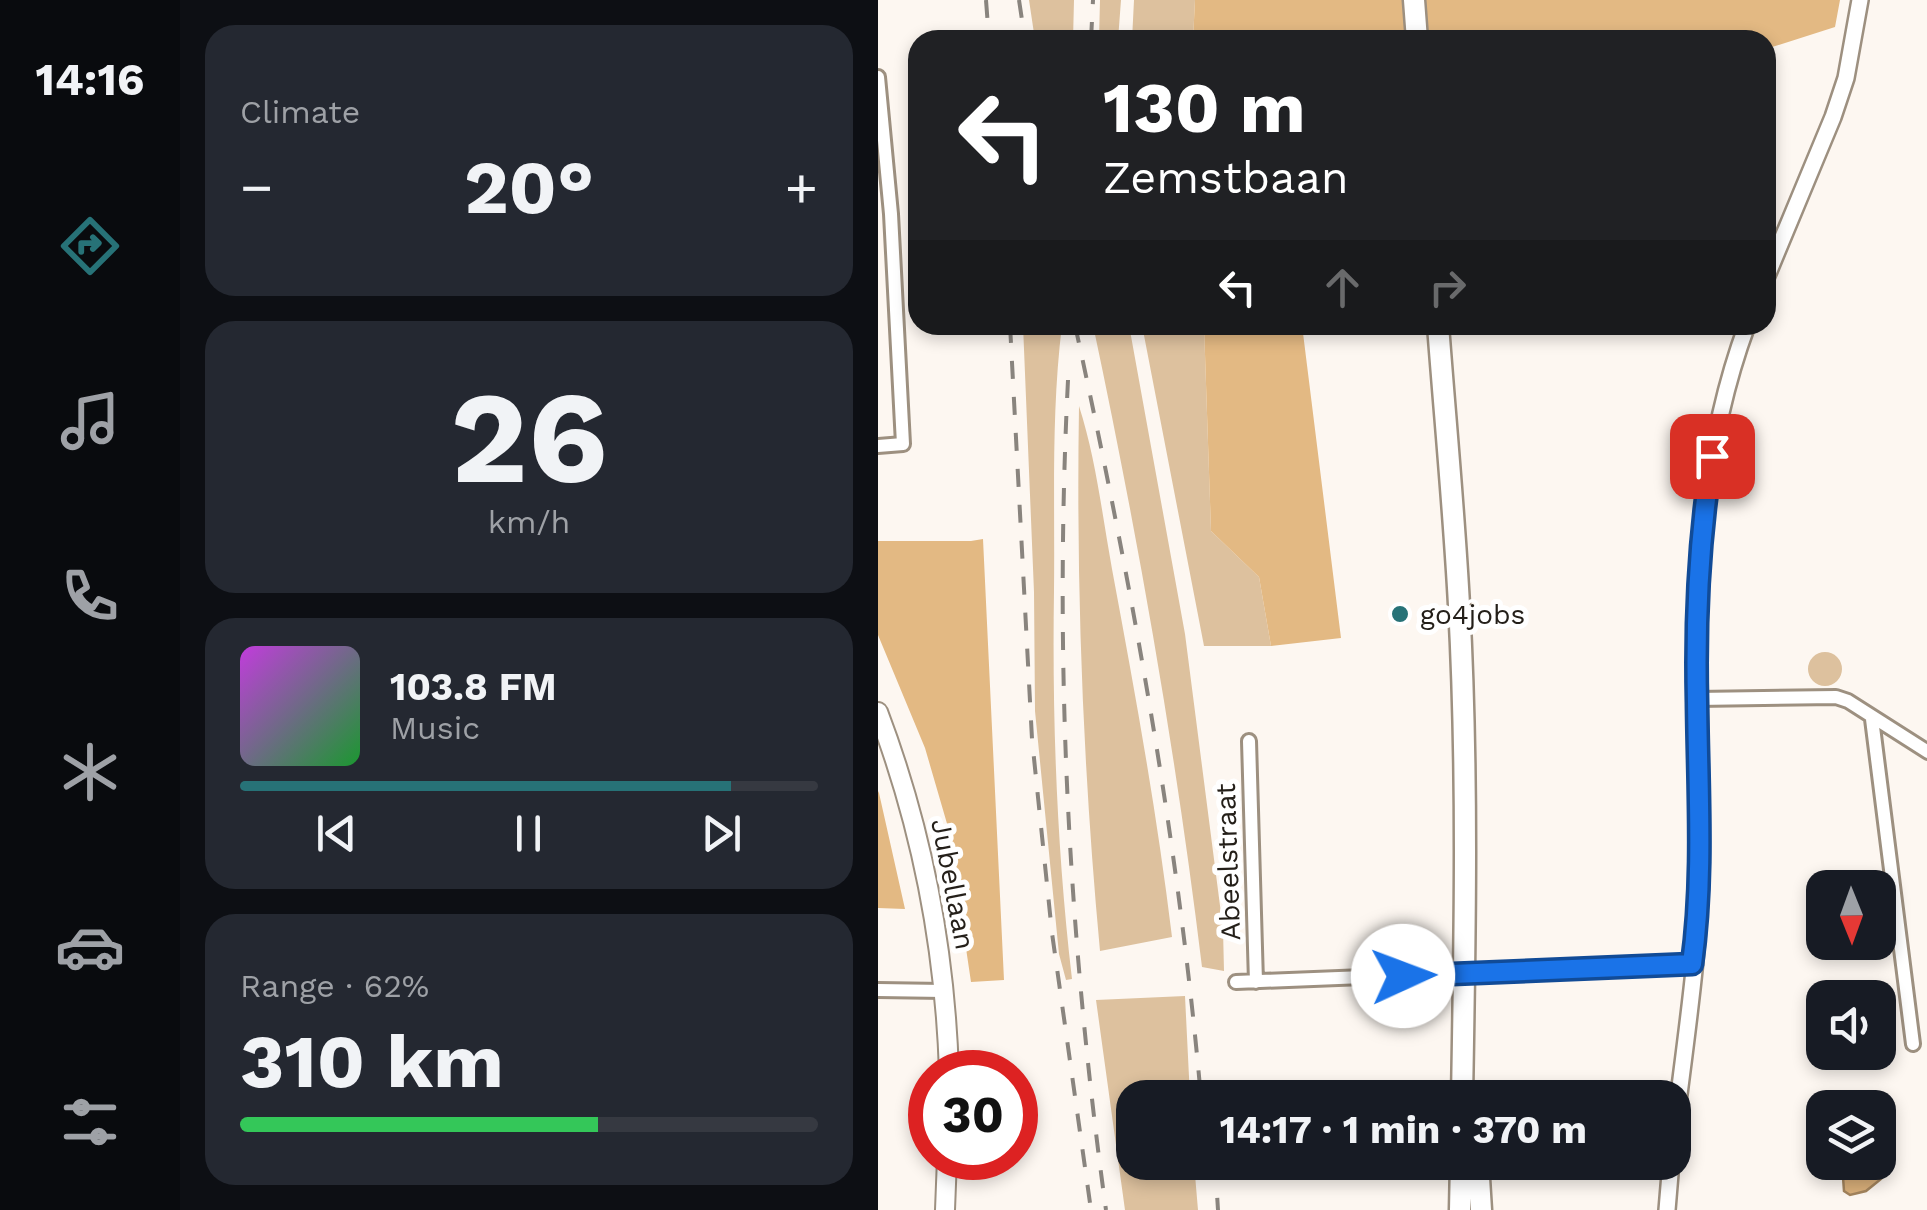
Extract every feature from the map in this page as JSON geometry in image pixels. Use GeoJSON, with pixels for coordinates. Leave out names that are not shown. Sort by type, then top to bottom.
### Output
{"type":"FeatureCollection","features":[{"type":"Feature","properties":{"kind":"main road"},"geometry":{"type":"LineString","coordinates":[[1414,0],[1416,30]]}},
{"type":"Feature","properties":{"kind":"main road"},"geometry":{"type":"LineString","coordinates":[[1439,335],[1459,606],[1466,974],[1463,1080]]}},
{"type":"Feature","properties":{"kind":"main road","name":"Jubellaan"},"geometry":{"type":"LineString","coordinates":[[878,712],[929,885],[944,991],[948,1050]]}},
{"type":"Feature","properties":{"kind":"main road"},"geometry":{"type":"LineString","coordinates":[[1466,1020],[1473,1080]]}},
{"type":"Feature","properties":{"kind":"main road"},"geometry":{"type":"LineString","coordinates":[[945,1210],[946,1180]]}},
{"type":"Feature","properties":{"kind":"main road"},"geometry":{"type":"LineString","coordinates":[[1465,1180],[1470,1206]]}},
{"type":"Feature","properties":{"kind":"main road"},"geometry":{"type":"LineString","coordinates":[[1470,1206],[1475,1180]]}},
{"type":"Feature","properties":{"kind":"street"},"geometry":{"type":"LineString","coordinates":[[1776,254],[1834,117],[1846,78],[1860,0]]}},
{"type":"Feature","properties":{"kind":"street"},"geometry":{"type":"LineString","coordinates":[[878,77],[885,237],[902,444],[878,446]]}},
{"type":"Feature","properties":{"kind":"street"},"geometry":{"type":"LineString","coordinates":[[1680,1080],[1701,857],[1696,699],[1698,588],[1706,495],[1727,387],[1744,335]]}},
{"type":"Feature","properties":{"kind":"street"},"geometry":{"type":"LineString","coordinates":[[1696,699],[1836,697],[1928,752]]}},
{"type":"Feature","properties":{"kind":"street"},"geometry":{"type":"LineString","coordinates":[[1872,719],[1913,1044]]}},
{"type":"Feature","properties":{"kind":"street","name":"Abeelstraat"},"geometry":{"type":"LineString","coordinates":[[1249,741],[1256,982]]}},
{"type":"Feature","properties":{"kind":"street"},"geometry":{"type":"LineString","coordinates":[[1236,982],[1692,964]]}},
{"type":"Feature","properties":{"kind":"street"},"geometry":{"type":"LineString","coordinates":[[878,990],[944,991]]}},
{"type":"Feature","properties":{"kind":"street"},"geometry":{"type":"LineString","coordinates":[[1666,1210],[1669,1180]]}},
{"type":"Feature","properties":{"kind":"shaded area"},"geometry":{"type":"Polygon","coordinates":[[[1029,0],[1074,0],[1073,30],[1034,30],[1029,0]]]}},
{"type":"Feature","properties":{"kind":"shaded area"},"geometry":{"type":"Polygon","coordinates":[[[1100,0],[1121,0],[1119,30],[1099,30],[1100,0]]]}},
{"type":"Feature","properties":{"kind":"shaded area"},"geometry":{"type":"Polygon","coordinates":[[[1134,0],[1195,0],[1194,30],[1132,30],[1134,0]]]}},
{"type":"Feature","properties":{"kind":"shaded area"},"geometry":{"type":"Polygon","coordinates":[[[1195,0],[1840,0],[1835,27],[1776,46],[1776,30],[1194,30],[1195,0]]]}},
{"type":"Feature","properties":{"kind":"shaded area"},"geometry":{"type":"Polygon","coordinates":[[[1023,335],[1061,335],[1055,425],[1054,688],[1059,834],[1072,979],[1066,980],[1059,954],[1035,711],[1023,335]]]}},
{"type":"Feature","properties":{"kind":"shaded area"},"geometry":{"type":"Polygon","coordinates":[[[1095,335],[1131,335],[1185,634],[1223,929],[1224,971],[1202,967],[1155,645],[1095,335]]]}},
{"type":"Feature","properties":{"kind":"shaded area"},"geometry":{"type":"Polygon","coordinates":[[[1144,335],[1204,335],[1211,531],[1259,577],[1271,646],[1204,646],[1144,335]]]}},
{"type":"Feature","properties":{"kind":"shaded area"},"geometry":{"type":"Polygon","coordinates":[[[1204,335],[1303,335],[1341,638],[1271,646],[1259,577],[1211,531],[1204,335]]]}},
{"type":"Feature","properties":{"kind":"shaded area"},"geometry":{"type":"Polygon","coordinates":[[[1079,406],[1094,466],[1137,707],[1172,937],[1100,951],[1082,678],[1079,406]]]}},
{"type":"Feature","properties":{"kind":"shaded area"},"geometry":{"type":"Polygon","coordinates":[[[983,539],[1004,980],[971,982],[948,827],[925,748],[878,635],[878,541],[983,539]]]}},
{"type":"Feature","properties":{"kind":"shaded area"},"geometry":{"type":"Polygon","coordinates":[[[1825,652],[1837,657],[1842,669],[1837,681],[1825,686],[1813,681],[1808,669],[1813,657],[1825,652]]]}},
{"type":"Feature","properties":{"kind":"shaded area"},"geometry":{"type":"Polygon","coordinates":[[[879,793],[905,909],[878,908],[879,793]]]}},
{"type":"Feature","properties":{"kind":"shaded area"},"geometry":{"type":"Polygon","coordinates":[[[1185,996],[1189,1080],[1116,1080],[1116,1145],[1096,1000],[1185,996]]]}},
{"type":"Feature","properties":{"kind":"shaded area"},"geometry":{"type":"Polygon","coordinates":[[[1121,1180],[1195,1180],[1198,1210],[1125,1210],[1121,1180]]]}},
{"type":"Feature","properties":{"kind":"shaded area"},"geometry":{"type":"Polygon","coordinates":[[[1843,1180],[1880,1180],[1866,1191],[1850,1195],[1844,1191],[1843,1180]]]}},
{"type":"Feature","properties":{"kind":"railway"},"geometry":{"type":"LineString","coordinates":[[986,0],[988,30]]}},
{"type":"Feature","properties":{"kind":"railway"},"geometry":{"type":"LineString","coordinates":[[1019,0],[1024,30]]}},
{"type":"Feature","properties":{"kind":"railway"},"geometry":{"type":"LineString","coordinates":[[1092,30],[1093,0]]}},
{"type":"Feature","properties":{"kind":"railway"},"geometry":{"type":"LineString","coordinates":[[1011,335],[1032,739],[1052,933],[1091,1210]]}},
{"type":"Feature","properties":{"kind":"railway"},"geometry":{"type":"LineString","coordinates":[[1077,335],[1115,517],[1166,806],[1199,1080]]}},
{"type":"Feature","properties":{"kind":"railway"},"geometry":{"type":"LineString","coordinates":[[1068,380],[1063,588],[1068,796],[1082,1003],[1106,1210]]}},
{"type":"Feature","properties":{"kind":"railway"},"geometry":{"type":"LineString","coordinates":[[1216,1180],[1218,1210]]}},
{"type":"Feature","properties":{"kind":"place","name":"go4jobs"},"geometry":{"type":"Point","coordinates":[1400,614]}},
{"type":"Feature","properties":{"kind":"route"},"geometry":{"type":"LineString","coordinates":[[1403,976],[1692,964],[1701,857],[1696,699],[1698,588],[1712,456]]}}]}
